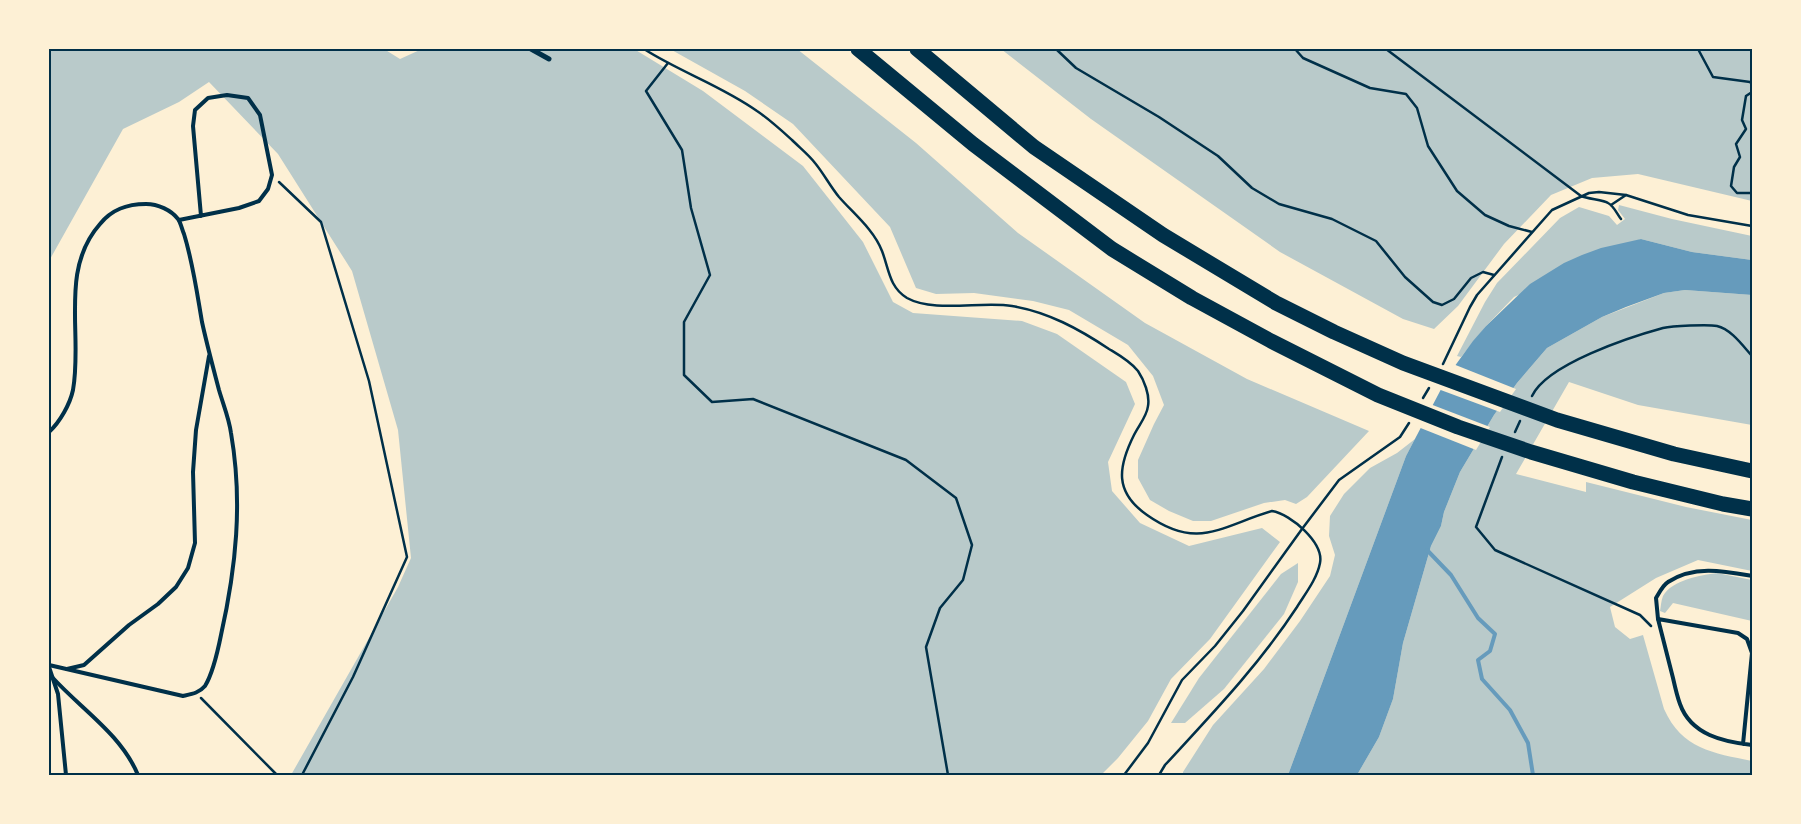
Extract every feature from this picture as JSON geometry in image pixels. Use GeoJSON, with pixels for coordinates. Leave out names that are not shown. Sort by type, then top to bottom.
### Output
{"type":"FeatureCollection","features":[{"type":"Feature","properties":{"kind":"highway"},"geometry":{"type":"LineString","coordinates":[[858,49],[972,144],[1112,249],[1192,298],[1271,341],[1378,395],[1458,427],[1531,452],[1634,482],[1752,509]]}},
{"type":"Feature","properties":{"kind":"highway"},"geometry":{"type":"LineString","coordinates":[[917,49],[1034,146],[1163,235],[1276,303],[1403,363],[1557,420],[1674,454],[1752,471]]}},
{"type":"Feature","properties":{"kind":"street"},"geometry":{"type":"LineString","coordinates":[[531,49],[549,59]]}},
{"type":"Feature","properties":{"kind":"lane"},"geometry":{"type":"LineString","coordinates":[[179,220],[201,216],[239,208],[259,201],[268,189],[272,175],[260,115],[248,98],[227,95],[208,98],[195,110],[193,126],[201,216]]}},
{"type":"Feature","properties":{"kind":"lane"},"geometry":{"type":"LineString","coordinates":[[49,432],[65,410],[72,391],[75,361],[76,281],[82,256],[92,232],[108,214],[128,205],[149,204],[167,209],[179,220],[188,249],[209,355],[231,431],[238,493],[236,550],[228,605],[216,658],[205,686],[196,694],[183,696],[49,666]]}},
{"type":"Feature","properties":{"kind":"lane"},"geometry":{"type":"LineString","coordinates":[[64,670],[84,665],[129,625],[158,604],[176,587],[188,568],[195,543],[194,472],[196,430],[209,355]]}},
{"type":"Feature","properties":{"kind":"lane"},"geometry":{"type":"LineString","coordinates":[[1752,576],[1717,570],[1692,572],[1667,583],[1656,598],[1658,619],[1684,713],[1695,725],[1708,734],[1727,742],[1752,745]]}},
{"type":"Feature","properties":{"kind":"lane"},"geometry":{"type":"LineString","coordinates":[[1658,619],[1742,635],[1749,643],[1752,657],[1744,744]]}},
{"type":"Feature","properties":{"kind":"lane"},"geometry":{"type":"LineString","coordinates":[[49,666],[58,694],[66,775]]}},
{"type":"Feature","properties":{"kind":"lane"},"geometry":{"type":"LineString","coordinates":[[52,677],[66,693],[113,736],[132,761],[138,775]]}},
{"type":"Feature","properties":{"kind":"path"},"geometry":{"type":"LineString","coordinates":[[644,49],[757,111],[805,152],[816,163],[839,196],[875,236],[892,283],[906,297],[914,301],[930,304],[1012,306],[1048,316],[1103,345],[1125,359],[1138,371],[1149,398],[1148,408],[1128,449],[1122,470],[1122,486],[1131,500],[1144,513],[1156,521],[1185,533],[1197,534],[1272,511],[1286,516],[1302,529],[1318,548],[1320,561],[1317,574],[1281,632],[1242,679],[1165,765],[1159,775]]}},
{"type":"Feature","properties":{"kind":"path"},"geometry":{"type":"LineString","coordinates":[[1056,49],[1076,68],[1159,117],[1218,156],[1252,188],[1279,204],[1332,219],[1376,240],[1405,277],[1434,302],[1442,305],[1454,299],[1471,278],[1483,272],[1494,275]]}},
{"type":"Feature","properties":{"kind":"path"},"geometry":{"type":"LineString","coordinates":[[1295,49],[1303,58],[1362,85],[1406,94],[1418,108],[1428,146],[1457,191],[1485,215],[1509,226],[1532,232]]}},
{"type":"Feature","properties":{"kind":"path"},"geometry":{"type":"LineString","coordinates":[[1386,49],[1581,196],[1611,205],[1621,219]]}},
{"type":"Feature","properties":{"kind":"path"},"geometry":{"type":"LineString","coordinates":[[1698,49],[1713,77],[1750,82],[1752,84]]}},
{"type":"Feature","properties":{"kind":"path"},"geometry":{"type":"LineString","coordinates":[[668,63],[646,91],[682,150],[691,208],[710,275],[684,322],[684,375],[712,402],[753,398],[906,460],[956,498],[972,545],[963,580],[940,608],[926,647],[948,775]]}},
{"type":"Feature","properties":{"kind":"path"},"geometry":{"type":"LineString","coordinates":[[1752,92],[1746,96],[1742,120],[1746,129],[1736,144],[1740,157],[1734,167],[1731,186],[1737,193],[1752,193]]}},
{"type":"Feature","properties":{"kind":"path"},"geometry":{"type":"LineString","coordinates":[[272,175],[321,222],[369,381],[407,557],[353,677],[302,775]]}},
{"type":"Feature","properties":{"kind":"path"},"geometry":{"type":"LineString","coordinates":[[1440,369],[1477,295],[1552,210],[1581,196],[1599,192],[1626,194],[1694,216],[1752,226]]}},
{"type":"Feature","properties":{"kind":"path"},"geometry":{"type":"LineString","coordinates":[[1611,205],[1626,194]]}},
{"type":"Feature","properties":{"kind":"path"},"geometry":{"type":"LineString","coordinates":[[1421,402],[1431,385]]}},
{"type":"Feature","properties":{"kind":"path"},"geometry":{"type":"LineString","coordinates":[[1124,775],[1148,743],[1182,680],[1215,646],[1237,619],[1339,480],[1400,436],[1412,418]]}},
{"type":"Feature","properties":{"kind":"path"},"geometry":{"type":"LineString","coordinates":[[196,694],[276,775]]}},
{"type":"Feature","properties":{"kind":"shaded area"},"geometry":{"type":"Polygon","coordinates":[[[49,49],[384,49],[400,59],[422,49],[634,49],[703,91],[803,166],[863,242],[893,302],[913,313],[1022,321],[1057,334],[1126,382],[1135,404],[1108,462],[1112,491],[1140,523],[1189,546],[1262,528],[1280,542],[1210,639],[1171,679],[1148,721],[1118,758],[1101,775],[291,775],[398,587],[411,558],[398,430],[352,271],[278,154],[209,82],[179,102],[123,129],[49,261],[49,49]]]}},
{"type":"Feature","properties":{"kind":"shaded area"},"geometry":{"type":"Polygon","coordinates":[[[670,49],[797,49],[916,143],[1018,233],[1145,323],[1247,379],[1369,431],[1307,497],[1296,504],[1285,500],[1264,503],[1211,521],[1193,521],[1169,511],[1150,500],[1138,478],[1138,460],[1164,405],[1153,376],[1128,345],[1069,310],[1033,301],[974,293],[936,294],[916,288],[890,227],[793,124],[745,91],[670,49]]]}},
{"type":"Feature","properties":{"kind":"shaded area"},"geometry":{"type":"Polygon","coordinates":[[[1001,49],[1752,49],[1752,201],[1638,174],[1592,178],[1551,195],[1504,244],[1458,306],[1434,329],[1403,319],[1280,252],[1091,119],[1001,49]]]}},
{"type":"Feature","properties":{"kind":"shaded area"},"geometry":{"type":"Polygon","coordinates":[[[1619,205],[1672,219],[1752,236],[1752,260],[1692,252],[1641,239],[1514,297],[1486,326],[1461,357],[1457,356],[1497,283],[1560,218],[1579,207],[1609,216],[1617,225],[1625,219],[1618,210],[1619,205]]]}},
{"type":"Feature","properties":{"kind":"shaded area"},"geometry":{"type":"Polygon","coordinates":[[[1685,290],[1752,295],[1752,425],[1638,405],[1569,382],[1516,474],[1586,492],[1586,482],[1686,507],[1752,520],[1752,571],[1698,560],[1656,578],[1610,607],[1615,627],[1630,639],[1643,635],[1664,709],[1680,733],[1689,741],[1712,752],[1752,761],[1752,775],[1357,775],[1379,737],[1393,699],[1403,643],[1431,546],[1441,526],[1444,512],[1460,472],[1494,415],[1517,383],[1547,348],[1602,317],[1664,293],[1685,290]]]}},
{"type":"Feature","properties":{"kind":"shaded area"},"geometry":{"type":"Polygon","coordinates":[[[1415,439],[1406,456],[1288,775],[1183,775],[1183,772],[1213,725],[1264,669],[1300,621],[1330,576],[1335,555],[1329,536],[1330,516],[1344,494],[1370,468],[1397,453],[1415,439]]]}},
{"type":"Feature","properties":{"kind":"shaded area"},"geometry":{"type":"Polygon","coordinates":[[[1298,563],[1298,582],[1284,614],[1224,689],[1185,723],[1171,723],[1199,678],[1281,574],[1298,563]]]}},
{"type":"Feature","properties":{"kind":"shaded area"},"geometry":{"type":"Polygon","coordinates":[[[1717,573],[1752,580],[1752,621],[1673,603],[1665,613],[1660,611],[1663,596],[1673,586],[1687,579],[1717,573]]]}},
{"type":"Feature","properties":{"kind":"water"},"geometry":{"type":"Polygon","coordinates":[[[1641,239],[1692,252],[1752,260],[1752,295],[1685,290],[1664,293],[1602,317],[1547,348],[1517,383],[1494,415],[1460,472],[1444,512],[1441,526],[1431,546],[1403,643],[1393,699],[1379,737],[1357,775],[1288,775],[1406,456],[1449,374],[1486,326],[1530,284],[1564,263],[1582,255],[1601,248],[1641,239]]]}},
{"type":"Feature","properties":{"kind":"pier"},"geometry":{"type":"Polygon","coordinates":[[[1453,364],[1516,389],[1500,412],[1438,389],[1453,364]]]}},
{"type":"Feature","properties":{"kind":"pier"},"geometry":{"type":"Polygon","coordinates":[[[1430,404],[1490,427],[1476,450],[1418,427],[1430,404]]]}},
{"type":"Feature","properties":{"kind":"waterway"},"geometry":{"type":"LineString","coordinates":[[1427,550],[1451,575],[1478,618],[1495,634],[1490,651],[1478,660],[1482,679],[1510,710],[1528,743],[1533,775]]}}]}
